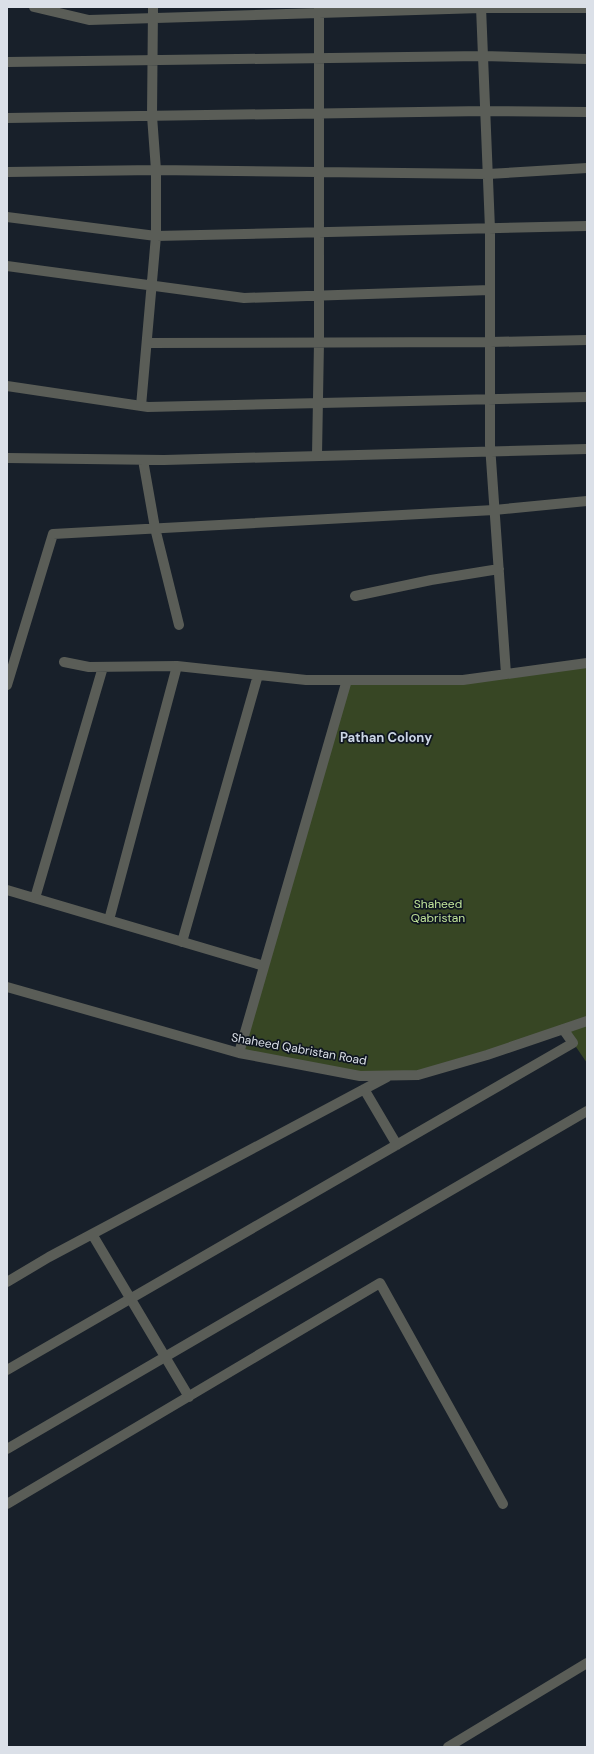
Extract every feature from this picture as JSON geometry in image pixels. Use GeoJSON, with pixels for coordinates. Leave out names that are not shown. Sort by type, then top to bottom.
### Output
{"type":"FeatureCollection","features":[{"type":"Feature","properties":{"kind":"street"},"geometry":{"type":"LineString","coordinates":[[34,7],[89,20],[318,10],[587,8]]}},
{"type":"Feature","properties":{"kind":"street"},"geometry":{"type":"LineString","coordinates":[[141,406],[156,236],[156,170],[152,116],[153,7]]}},
{"type":"Feature","properties":{"kind":"street"},"geometry":{"type":"LineString","coordinates":[[481,8],[490,229],[490,451],[506,674]]}},
{"type":"Feature","properties":{"kind":"street"},"geometry":{"type":"LineString","coordinates":[[317,455],[319,342],[318,10]]}},
{"type":"Feature","properties":{"kind":"street"},"geometry":{"type":"LineString","coordinates":[[7,62],[483,56],[587,59]]}},
{"type":"Feature","properties":{"kind":"street"},"geometry":{"type":"LineString","coordinates":[[7,118],[485,111],[587,112]]}},
{"type":"Feature","properties":{"kind":"street"},"geometry":{"type":"LineString","coordinates":[[7,172],[156,170],[488,174],[587,168]]}},
{"type":"Feature","properties":{"kind":"street"},"geometry":{"type":"LineString","coordinates":[[7,217],[156,236],[587,226]]}},
{"type":"Feature","properties":{"kind":"street"},"geometry":{"type":"LineString","coordinates":[[7,266],[244,298],[490,290]]}},
{"type":"Feature","properties":{"kind":"street"},"geometry":{"type":"LineString","coordinates":[[147,343],[490,342],[587,340]]}},
{"type":"Feature","properties":{"kind":"street"},"geometry":{"type":"LineString","coordinates":[[7,386],[141,406],[587,397]]}},
{"type":"Feature","properties":{"kind":"street"},"geometry":{"type":"LineString","coordinates":[[7,458],[143,460],[587,449]]}},
{"type":"Feature","properties":{"kind":"street"},"geometry":{"type":"LineString","coordinates":[[143,460],[155,528],[179,625]]}},
{"type":"Feature","properties":{"kind":"street"},"geometry":{"type":"LineString","coordinates":[[7,685],[53,534],[494,510],[587,501]]}},
{"type":"Feature","properties":{"kind":"street"},"geometry":{"type":"LineString","coordinates":[[355,596],[431,580],[499,569]]}},
{"type":"Feature","properties":{"kind":"street"},"geometry":{"type":"LineString","coordinates":[[64,662],[89,667],[177,666],[306,680],[463,680],[587,663]]}},
{"type":"Feature","properties":{"kind":"street"},"geometry":{"type":"LineString","coordinates":[[109,920],[177,666]]}},
{"type":"Feature","properties":{"kind":"street"},"geometry":{"type":"LineString","coordinates":[[35,898],[103,667]]}},
{"type":"Feature","properties":{"kind":"street"},"geometry":{"type":"LineString","coordinates":[[182,942],[258,675]]}},
{"type":"Feature","properties":{"kind":"street"},"geometry":{"type":"LineString","coordinates":[[239,1053],[347,680]]}},
{"type":"Feature","properties":{"kind":"street"},"geometry":{"type":"LineString","coordinates":[[7,890],[264,966]]}},
{"type":"Feature","properties":{"kind":"street","name":"Shaheed Qabristan Road"},"geometry":{"type":"LineString","coordinates":[[7,988],[239,1053],[360,1076],[418,1075],[487,1055],[587,1021]]}},
{"type":"Feature","properties":{"kind":"street"},"geometry":{"type":"LineString","coordinates":[[7,1370],[573,1043],[563,1029]]}},
{"type":"Feature","properties":{"kind":"street"},"geometry":{"type":"LineString","coordinates":[[7,1282],[49,1257],[389,1076]]}},
{"type":"Feature","properties":{"kind":"street"},"geometry":{"type":"LineString","coordinates":[[364,1089],[397,1145]]}},
{"type":"Feature","properties":{"kind":"street"},"geometry":{"type":"LineString","coordinates":[[7,1449],[587,1111]]}},
{"type":"Feature","properties":{"kind":"street"},"geometry":{"type":"LineString","coordinates":[[92,1234],[188,1396]]}},
{"type":"Feature","properties":{"kind":"street"},"geometry":{"type":"LineString","coordinates":[[7,1504],[380,1283],[503,1504]]}},
{"type":"Feature","properties":{"kind":"street"},"geometry":{"type":"LineString","coordinates":[[448,1747],[587,1663]]}},
{"type":"Feature","properties":{"kind":"green space","name":"Shaheed Qabristan"},"geometry":{"type":"Polygon","coordinates":[[[587,663],[587,1063],[563,1028],[418,1075],[360,1076],[243,1054],[347,680],[463,680],[587,663]]]}},
{"type":"Feature","properties":{"kind":"district","name":"Pathan Colony"},"geometry":{"type":"Point","coordinates":[386,737]}}]}
